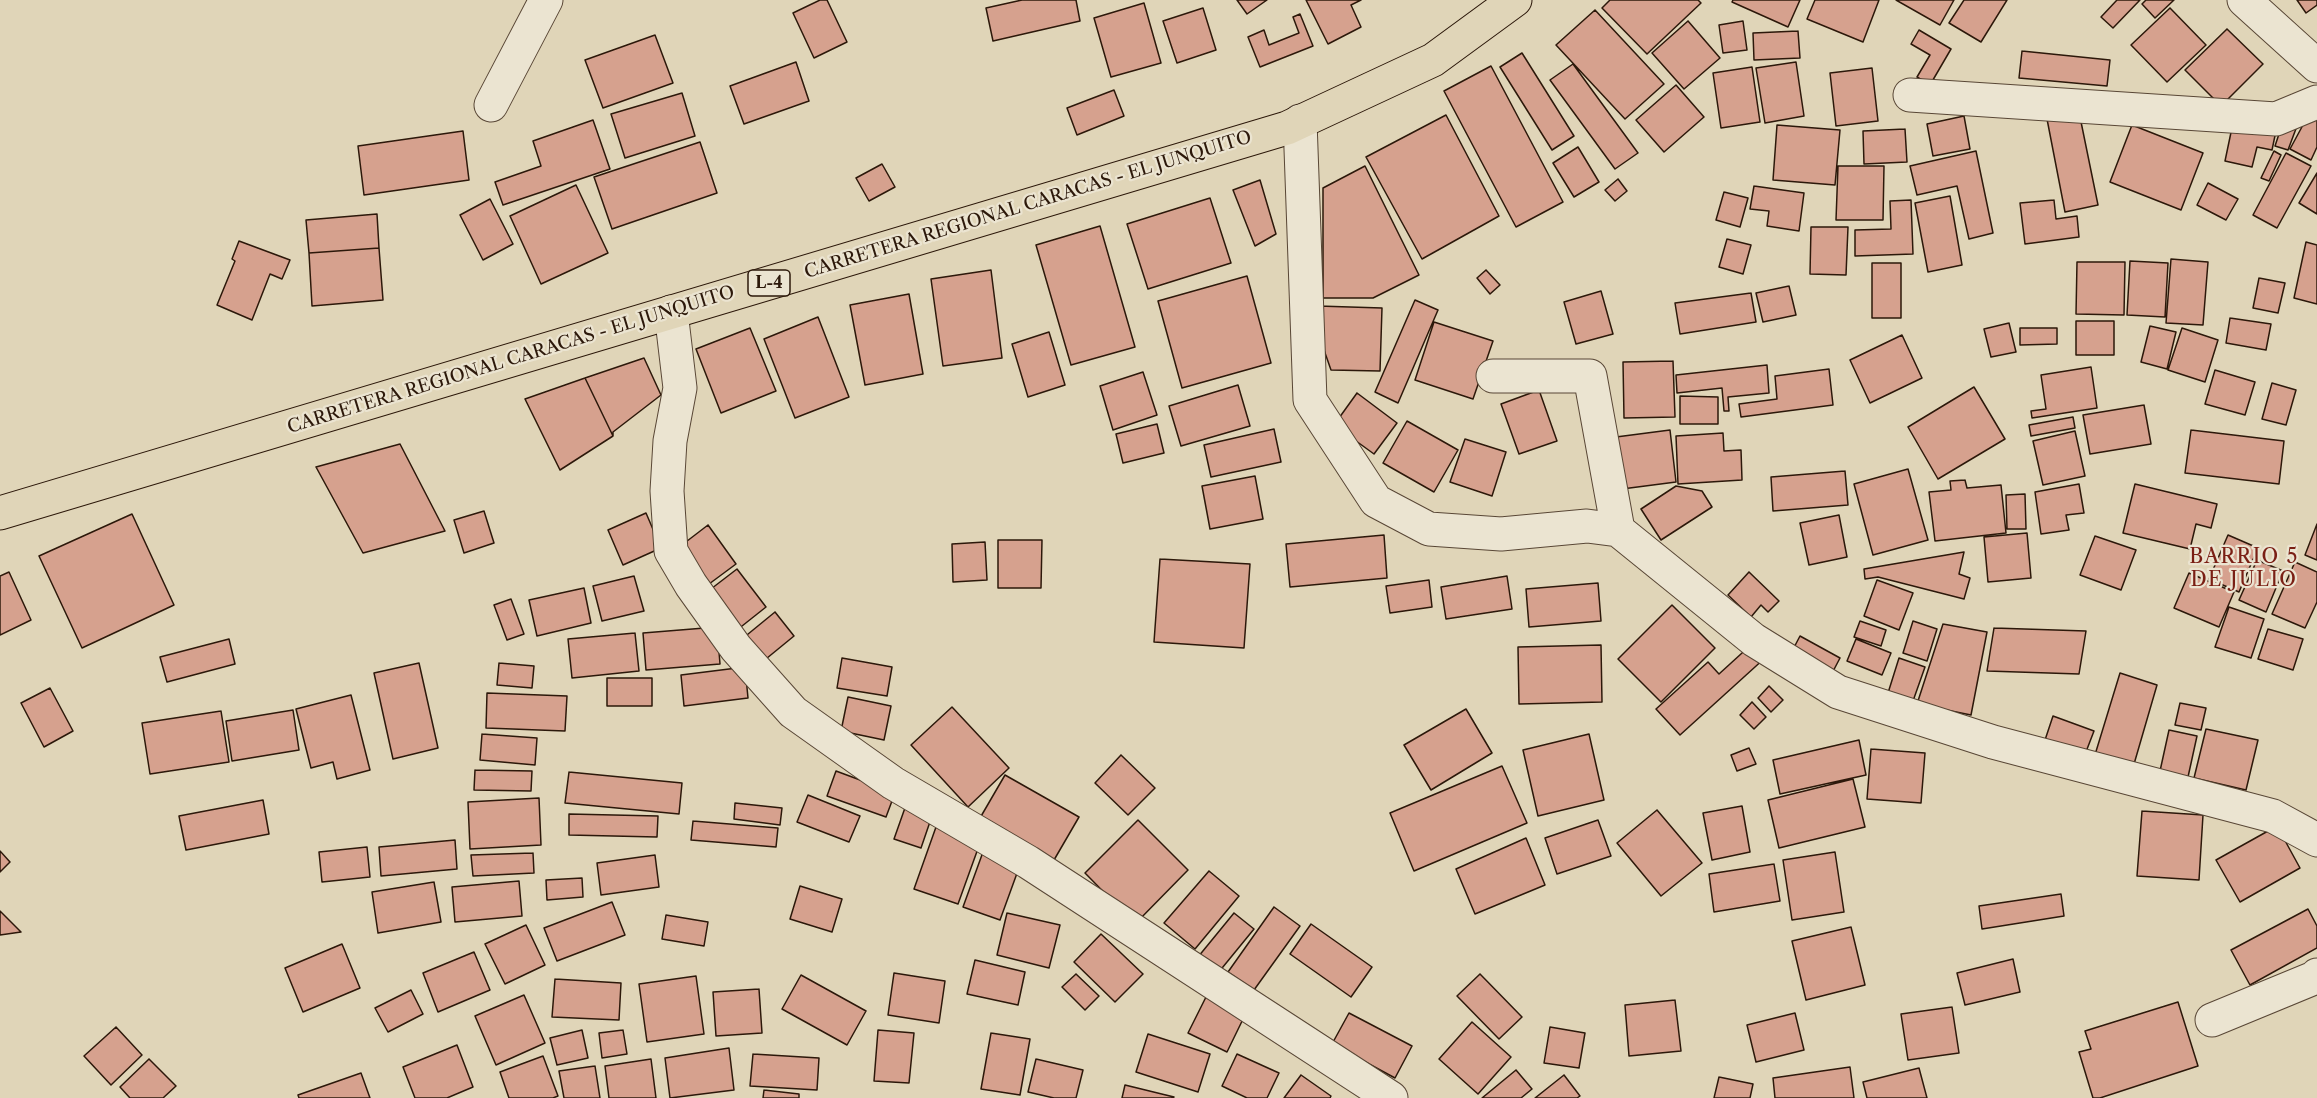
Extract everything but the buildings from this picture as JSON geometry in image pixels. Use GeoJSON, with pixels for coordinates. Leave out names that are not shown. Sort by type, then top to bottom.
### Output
{"type":"FeatureCollection","features":[{"type":"Feature","properties":{"kind":"main road","name":"CARRETERA REGIONAL CARACAS - EL JUNQUITO"},"geometry":{"type":"LineString","coordinates":[[0,513],[1287,128],[1433,60],[1515,0]]}},
{"type":"Feature","properties":{"kind":"street"},"geometry":{"type":"LineString","coordinates":[[491,105],[546,0]]}},
{"type":"Feature","properties":{"kind":"street"},"geometry":{"type":"LineString","coordinates":[[2244,0],[2317,66]]}},
{"type":"Feature","properties":{"kind":"street"},"geometry":{"type":"LineString","coordinates":[[1910,95],[2276,119],[2317,102]]}},
{"type":"Feature","properties":{"kind":"street"},"geometry":{"type":"LineString","coordinates":[[1300,122],[1310,399],[1376,501],[1429,529],[1501,534],[1587,526],[1618,530],[1754,639],[1838,692],[1993,742],[2273,816],[2317,840]]}},
{"type":"Feature","properties":{"kind":"street"},"geometry":{"type":"LineString","coordinates":[[671,312],[680,388],[670,441],[667,491],[671,550],[691,585],[736,648],[793,712],[893,783],[1028,862],[1391,1098]]}},
{"type":"Feature","properties":{"kind":"street"},"geometry":{"type":"LineString","coordinates":[[1493,376],[1590,376],[1618,530]]}},
{"type":"Feature","properties":{"kind":"street"},"geometry":{"type":"LineString","coordinates":[[2212,1020],[2317,975]]}},
{"type":"Feature","properties":{"kind":"district","name":"BARRIO 5 DE JULIO"},"geometry":{"type":"Point","coordinates":[2244,568]}}]}
